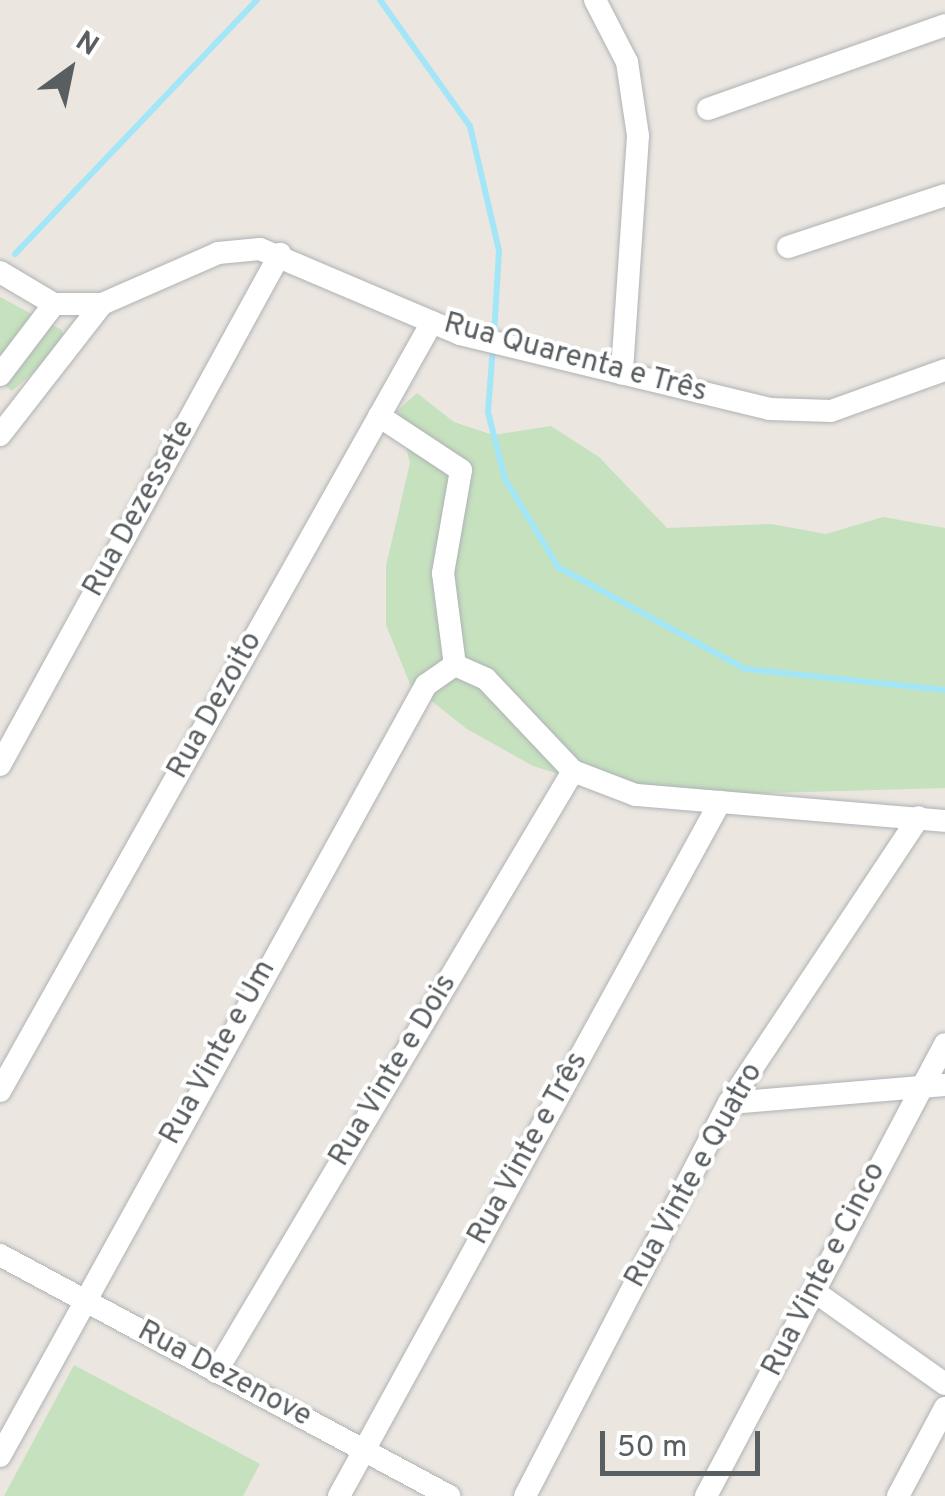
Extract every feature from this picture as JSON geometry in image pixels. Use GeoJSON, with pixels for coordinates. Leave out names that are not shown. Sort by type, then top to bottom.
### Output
{"type":"FeatureCollection","features":[{"type":"Feature","properties":{"kind":"street"},"geometry":{"type":"LineString","coordinates":[[595,0],[627,62],[638,136],[622,373]]}},
{"type":"Feature","properties":{"kind":"street"},"geometry":{"type":"LineString","coordinates":[[708,110],[945,25]]}},
{"type":"Feature","properties":{"kind":"street"},"geometry":{"type":"LineString","coordinates":[[788,247],[945,196]]}},
{"type":"Feature","properties":{"kind":"street","name":"Rua Quarenta e Três"},"geometry":{"type":"LineString","coordinates":[[102,304],[218,253],[280,254],[432,322],[622,373],[804,412],[858,404],[945,370]]}},
{"type":"Feature","properties":{"kind":"street","name":"Rua Dezessete"},"geometry":{"type":"LineString","coordinates":[[0,764],[280,254]]}},
{"type":"Feature","properties":{"kind":"street"},"geometry":{"type":"LineString","coordinates":[[0,272],[54,304],[102,304]]}},
{"type":"Feature","properties":{"kind":"street"},"geometry":{"type":"LineString","coordinates":[[0,375],[54,304]]}},
{"type":"Feature","properties":{"kind":"street"},"geometry":{"type":"LineString","coordinates":[[0,435],[102,304]]}},
{"type":"Feature","properties":{"kind":"street","name":"Rua Dezoito"},"geometry":{"type":"LineString","coordinates":[[0,1091],[432,322]]}},
{"type":"Feature","properties":{"kind":"street"},"geometry":{"type":"LineString","coordinates":[[379,416],[461,470],[444,555],[455,664],[486,680],[573,771],[636,795],[945,821]]}},
{"type":"Feature","properties":{"kind":"street","name":"Rua Vinte e Um"},"geometry":{"type":"LineString","coordinates":[[0,1456],[82,1298],[426,685],[455,664]]}},
{"type":"Feature","properties":{"kind":"street","name":"Rua Vinte e Dois"},"geometry":{"type":"LineString","coordinates":[[216,1372],[573,771]]}},
{"type":"Feature","properties":{"kind":"street","name":"Rua Vinte e Três"},"geometry":{"type":"LineString","coordinates":[[339,1496],[720,802]]}},
{"type":"Feature","properties":{"kind":"street","name":"Rua Vinte e Quatro"},"geometry":{"type":"LineString","coordinates":[[524,1496],[728,1103],[919,817]]}},
{"type":"Feature","properties":{"kind":"street","name":"Rua Vinte e Cinco"},"geometry":{"type":"LineString","coordinates":[[706,1496],[945,1044]]}},
{"type":"Feature","properties":{"kind":"street"},"geometry":{"type":"LineString","coordinates":[[728,1103],[945,1085]]}},
{"type":"Feature","properties":{"kind":"street","name":"Rua Dezenove"},"geometry":{"type":"LineString","coordinates":[[0,1255],[448,1496]]}},
{"type":"Feature","properties":{"kind":"street"},"geometry":{"type":"LineString","coordinates":[[815,1292],[945,1384]]}},
{"type":"Feature","properties":{"kind":"street"},"geometry":{"type":"LineString","coordinates":[[898,1496],[945,1408]]}},
{"type":"Feature","properties":{"kind":"green space"},"geometry":{"type":"Polygon","coordinates":[[[0,297],[62,330],[66,344],[12,391],[0,382],[0,297]]]}},
{"type":"Feature","properties":{"kind":"green space"},"geometry":{"type":"Polygon","coordinates":[[[417,393],[454,422],[493,435],[551,426],[599,457],[667,528],[771,524],[826,534],[883,517],[945,528],[945,788],[635,797],[533,766],[467,729],[410,684],[386,625],[386,566],[410,463],[397,411],[417,393]]]}},
{"type":"Feature","properties":{"kind":"green space"},"geometry":{"type":"Polygon","coordinates":[[[74,1365],[260,1464],[243,1496],[4,1496],[74,1365]]]}},
{"type":"Feature","properties":{"kind":"waterway"},"geometry":{"type":"LineString","coordinates":[[15,254],[257,0]]}},
{"type":"Feature","properties":{"kind":"waterway"},"geometry":{"type":"LineString","coordinates":[[380,0],[470,126],[499,251],[494,334]]}},
{"type":"Feature","properties":{"kind":"waterway"},"geometry":{"type":"LineString","coordinates":[[493,347],[488,412],[505,479],[558,567],[745,669],[945,690]]}}]}
